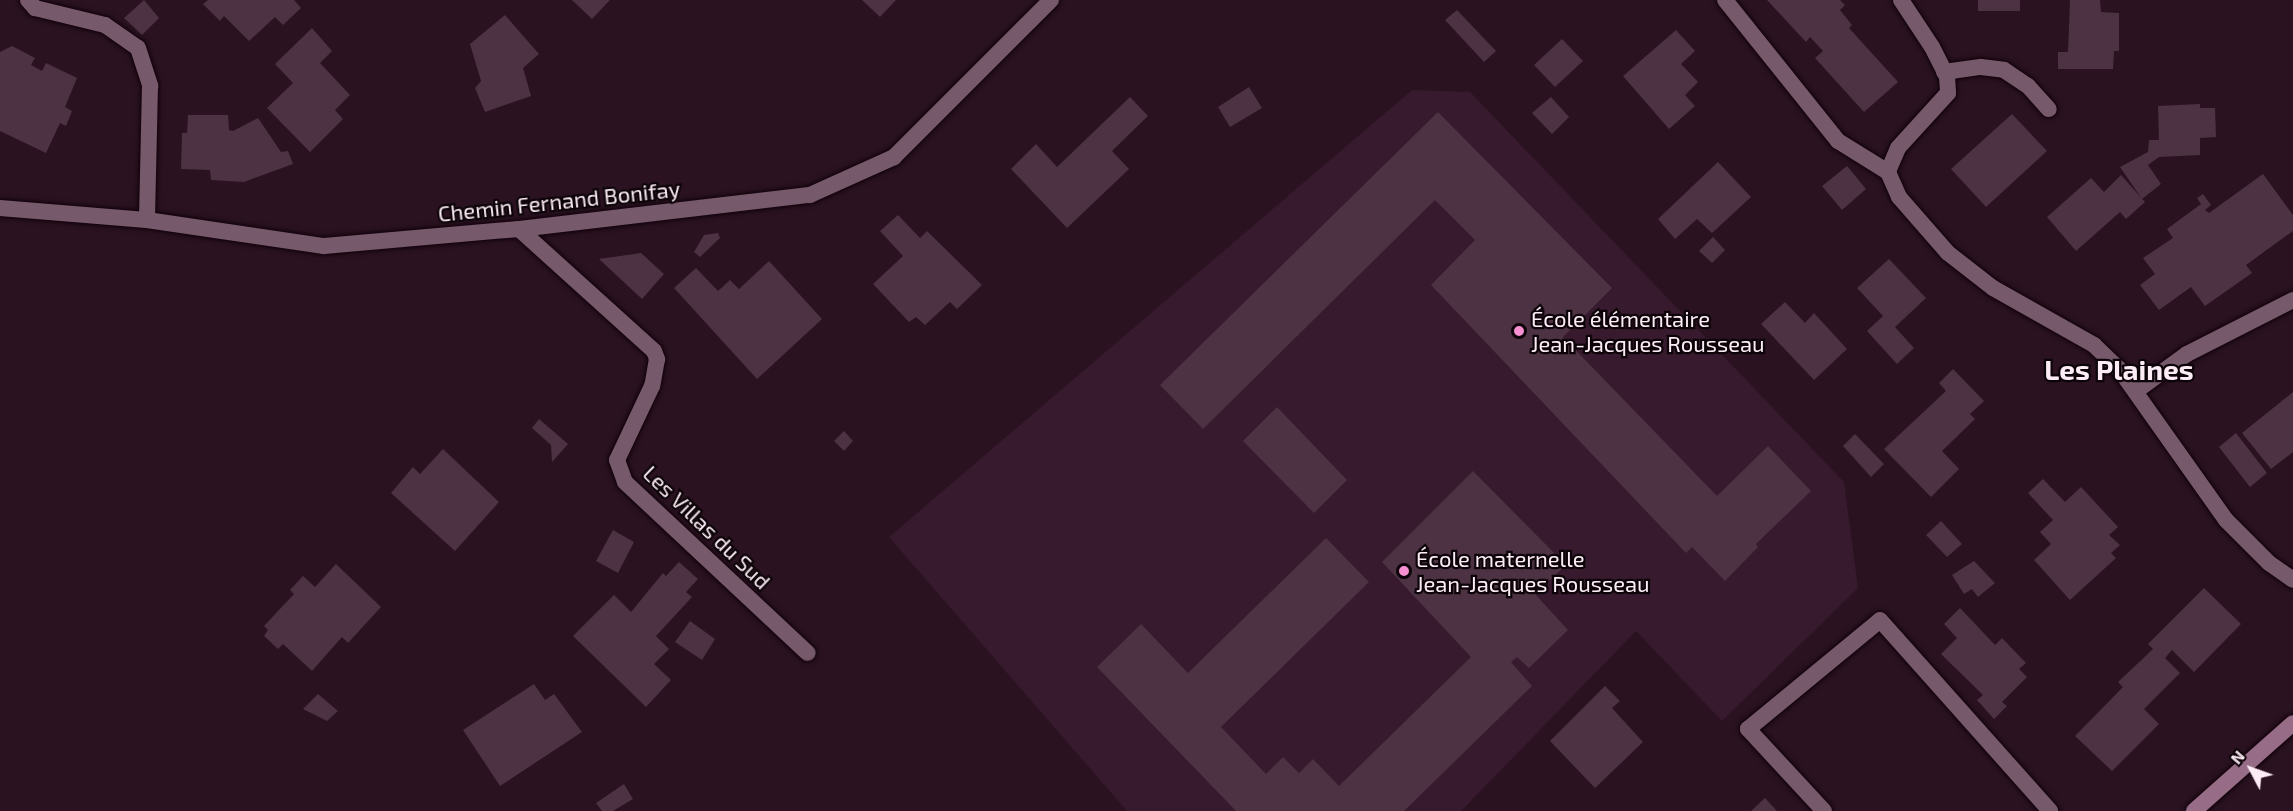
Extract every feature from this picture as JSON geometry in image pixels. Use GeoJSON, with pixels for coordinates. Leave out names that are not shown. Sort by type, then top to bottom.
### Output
{"type":"FeatureCollection","features":[{"type":"Feature","properties":{"kind":"main road"},"geometry":{"type":"LineString","coordinates":[[2193,811],[2291,728]]}},
{"type":"Feature","properties":{"kind":"street"},"geometry":{"type":"LineString","coordinates":[[28,0],[35,8],[105,24],[138,48],[150,86],[147,220]]}},
{"type":"Feature","properties":{"kind":"street","name":"Chemin Fernand Bonifay"},"geometry":{"type":"LineString","coordinates":[[0,208],[147,220],[324,246],[519,229],[810,195],[894,157],[1051,0]]}},
{"type":"Feature","properties":{"kind":"street"},"geometry":{"type":"LineString","coordinates":[[1725,0],[1838,141],[1853,154],[1887,172],[1899,197],[1948,253],[1993,288],[2094,345],[2136,391],[2226,520],[2269,563],[2293,580]]}},
{"type":"Feature","properties":{"kind":"street"},"geometry":{"type":"LineString","coordinates":[[1887,172],[1898,148],[1948,93],[1944,72],[1900,0]]}},
{"type":"Feature","properties":{"kind":"street"},"geometry":{"type":"LineString","coordinates":[[1944,72],[1981,67],[2004,70],[2028,86],[2049,109]]}},
{"type":"Feature","properties":{"kind":"street","name":"Les Villas du Sud"},"geometry":{"type":"LineString","coordinates":[[519,229],[654,351],[657,359],[652,386],[617,460],[625,482],[808,653]]}},
{"type":"Feature","properties":{"kind":"street"},"geometry":{"type":"LineString","coordinates":[[2136,391],[2187,354],[2293,300]]}},
{"type":"Feature","properties":{"kind":"street"},"geometry":{"type":"LineString","coordinates":[[1824,811],[1748,729],[1880,620],[2050,811]]}},
{"type":"Feature","properties":{"kind":"shaded area"},"geometry":{"type":"Polygon","coordinates":[[[1412,90],[1470,92],[1844,482],[1858,588],[1722,721],[1636,631],[1461,811],[1127,811],[889,537],[1412,90]]]}},
{"type":"Feature","properties":{"kind":"building"},"geometry":{"type":"Polygon","coordinates":[[[144,0],[159,18],[142,35],[124,18],[144,0]]]}},
{"type":"Feature","properties":{"kind":"building"},"geometry":{"type":"Polygon","coordinates":[[[208,0],[294,0],[301,8],[283,25],[275,17],[249,41],[224,16],[220,21],[203,4],[208,0]]]}},
{"type":"Feature","properties":{"kind":"building"},"geometry":{"type":"Polygon","coordinates":[[[572,0],[610,0],[592,19],[572,0]]]}},
{"type":"Feature","properties":{"kind":"building"},"geometry":{"type":"Polygon","coordinates":[[[862,0],[896,0],[880,17],[862,0]]]}},
{"type":"Feature","properties":{"kind":"building"},"geometry":{"type":"Polygon","coordinates":[[[1767,0],[1840,0],[1845,5],[1840,10],[1852,25],[1849,28],[1898,82],[1864,112],[1815,58],[1823,51],[1810,37],[1806,42],[1767,0]]]}},
{"type":"Feature","properties":{"kind":"building"},"geometry":{"type":"Polygon","coordinates":[[[1978,0],[2020,0],[2020,11],[1978,11],[1978,0]]]}},
{"type":"Feature","properties":{"kind":"building"},"geometry":{"type":"Polygon","coordinates":[[[2070,0],[2100,0],[2101,12],[2119,13],[2119,51],[2114,51],[2113,69],[2058,69],[2058,52],[2068,52],[2070,0]]]}},
{"type":"Feature","properties":{"kind":"building"},"geometry":{"type":"Polygon","coordinates":[[[1457,10],[1496,51],[1484,62],[1445,20],[1457,10]]]}},
{"type":"Feature","properties":{"kind":"building"},"geometry":{"type":"Polygon","coordinates":[[[505,15],[539,54],[523,68],[531,96],[485,112],[475,88],[481,81],[470,44],[505,15]]]}},
{"type":"Feature","properties":{"kind":"building"},"geometry":{"type":"Polygon","coordinates":[[[312,28],[332,51],[320,63],[350,95],[335,110],[343,119],[310,152],[267,108],[293,83],[275,64],[312,28]]]}},
{"type":"Feature","properties":{"kind":"building"},"geometry":{"type":"Polygon","coordinates":[[[1676,30],[1695,51],[1681,64],[1698,82],[1685,95],[1695,106],[1669,129],[1623,76],[1676,30]]]}},
{"type":"Feature","properties":{"kind":"building"},"geometry":{"type":"Polygon","coordinates":[[[1562,39],[1583,61],[1555,87],[1534,65],[1562,39]]]}},
{"type":"Feature","properties":{"kind":"building"},"geometry":{"type":"Polygon","coordinates":[[[12,46],[35,58],[31,65],[42,71],[46,63],[77,78],[65,107],[72,111],[66,126],[60,123],[46,153],[0,131],[0,52],[12,46]]]}},
{"type":"Feature","properties":{"kind":"building"},"geometry":{"type":"Polygon","coordinates":[[[1249,87],[1262,108],[1230,127],[1218,107],[1249,87]]]}},
{"type":"Feature","properties":{"kind":"building"},"geometry":{"type":"Polygon","coordinates":[[[1130,97],[1148,116],[1112,151],[1129,169],[1067,228],[1011,169],[1036,144],[1057,167],[1130,97]]]}},
{"type":"Feature","properties":{"kind":"building"},"geometry":{"type":"Polygon","coordinates":[[[1551,97],[1569,117],[1552,134],[1532,113],[1551,97]]]}},
{"type":"Feature","properties":{"kind":"building"},"geometry":{"type":"Polygon","coordinates":[[[2200,104],[2200,108],[2215,108],[2216,137],[2200,138],[2200,155],[2159,157],[2148,165],[2161,184],[2142,199],[2120,167],[2148,152],[2149,140],[2159,140],[2158,106],[2200,104]]]}},
{"type":"Feature","properties":{"kind":"building"},"geometry":{"type":"Polygon","coordinates":[[[1438,112],[1612,288],[1563,337],[1717,496],[1768,446],[1811,491],[1756,544],[1758,547],[1725,581],[1692,547],[1686,553],[1431,285],[1475,240],[1435,200],[1203,429],[1160,385],[1438,112]]]}},
{"type":"Feature","properties":{"kind":"building"},"geometry":{"type":"Polygon","coordinates":[[[2012,114],[2047,151],[1986,207],[1951,169],[2012,114]]]}},
{"type":"Feature","properties":{"kind":"building"},"geometry":{"type":"Polygon","coordinates":[[[188,115],[228,115],[229,130],[233,131],[258,118],[281,152],[288,151],[293,164],[244,182],[211,180],[210,170],[181,169],[182,133],[187,133],[188,115]]]}},
{"type":"Feature","properties":{"kind":"building"},"geometry":{"type":"Polygon","coordinates":[[[1718,162],[1751,197],[1712,233],[1697,219],[1675,239],[1658,219],[1718,162]]]}},
{"type":"Feature","properties":{"kind":"building"},"geometry":{"type":"Polygon","coordinates":[[[1847,166],[1866,189],[1842,210],[1822,186],[1847,166]]]}},
{"type":"Feature","properties":{"kind":"building"},"geometry":{"type":"Polygon","coordinates":[[[2263,174],[2293,215],[2293,231],[2246,265],[2252,273],[2205,306],[2191,287],[2159,310],[2140,285],[2155,274],[2143,258],[2173,238],[2167,229],[2201,204],[2197,198],[2203,194],[2211,205],[2205,210],[2209,213],[2263,174]]]}},
{"type":"Feature","properties":{"kind":"building"},"geometry":{"type":"Polygon","coordinates":[[[2121,175],[2145,202],[2126,219],[2120,212],[2076,251],[2047,217],[2091,178],[2104,192],[2121,175]]]}},
{"type":"Feature","properties":{"kind":"building"},"geometry":{"type":"Polygon","coordinates":[[[898,215],[920,238],[927,231],[982,285],[957,309],[950,302],[925,325],[916,317],[909,322],[873,284],[903,256],[880,231],[898,215]]]}},
{"type":"Feature","properties":{"kind":"building"},"geometry":{"type":"Polygon","coordinates":[[[718,233],[720,238],[700,257],[694,252],[704,235],[718,233]]]}},
{"type":"Feature","properties":{"kind":"building"},"geometry":{"type":"Polygon","coordinates":[[[1713,237],[1725,250],[1712,263],[1699,251],[1713,237]]]}},
{"type":"Feature","properties":{"kind":"building"},"geometry":{"type":"Polygon","coordinates":[[[641,253],[664,274],[642,299],[599,259],[641,253]]]}},
{"type":"Feature","properties":{"kind":"building"},"geometry":{"type":"Polygon","coordinates":[[[1889,259],[1926,298],[1895,327],[1914,348],[1897,364],[1867,331],[1883,316],[1857,288],[1889,259]]]}},
{"type":"Feature","properties":{"kind":"building"},"geometry":{"type":"Polygon","coordinates":[[[769,261],[822,319],[757,379],[674,288],[696,268],[718,291],[730,280],[739,289],[769,261]]]}},
{"type":"Feature","properties":{"kind":"building"},"geometry":{"type":"Polygon","coordinates":[[[1785,302],[1805,323],[1814,313],[1847,349],[1814,380],[1761,324],[1785,302]]]}},
{"type":"Feature","properties":{"kind":"building"},"geometry":{"type":"Polygon","coordinates":[[[1953,369],[1984,401],[1970,414],[1975,419],[1942,451],[1959,469],[1931,497],[1884,449],[1946,391],[1939,383],[1953,369]]]}},
{"type":"Feature","properties":{"kind":"building"},"geometry":{"type":"Polygon","coordinates":[[[2293,392],[2293,452],[2271,469],[2242,433],[2293,392]]]}},
{"type":"Feature","properties":{"kind":"building"},"geometry":{"type":"Polygon","coordinates":[[[1277,407],[1347,480],[1314,513],[1243,441],[1277,407]]]}},
{"type":"Feature","properties":{"kind":"building"},"geometry":{"type":"Polygon","coordinates":[[[539,419],[568,444],[552,462],[551,445],[532,428],[539,419]]]}},
{"type":"Feature","properties":{"kind":"building"},"geometry":{"type":"Polygon","coordinates":[[[844,431],[853,441],[844,451],[834,441],[844,431]]]}},
{"type":"Feature","properties":{"kind":"building"},"geometry":{"type":"Polygon","coordinates":[[[2236,433],[2267,473],[2250,487],[2219,447],[2236,433]]]}},
{"type":"Feature","properties":{"kind":"building"},"geometry":{"type":"Polygon","coordinates":[[[1855,434],[1884,464],[1871,477],[1843,446],[1855,434]]]}},
{"type":"Feature","properties":{"kind":"building"},"geometry":{"type":"Polygon","coordinates":[[[443,449],[499,502],[455,551],[391,493],[413,467],[420,474],[443,449]]]}},
{"type":"Feature","properties":{"kind":"building"},"geometry":{"type":"Polygon","coordinates":[[[1473,471],[1566,565],[1535,594],[1568,630],[1529,668],[1517,657],[1511,662],[1532,686],[1404,811],[1236,811],[1097,667],[1141,624],[1188,673],[1326,538],[1369,582],[1221,727],[1266,774],[1283,757],[1299,773],[1313,759],[1339,786],[1471,657],[1382,562],[1473,471]]]}},
{"type":"Feature","properties":{"kind":"building"},"geometry":{"type":"Polygon","coordinates":[[[2043,479],[2065,502],[2081,487],[2118,527],[2109,535],[2120,545],[2111,553],[2116,558],[2070,600],[2034,560],[2051,544],[2040,532],[2053,520],[2028,493],[2043,479]]]}},
{"type":"Feature","properties":{"kind":"building"},"geometry":{"type":"Polygon","coordinates":[[[1941,521],[1962,544],[1947,557],[1926,535],[1941,521]]]}},
{"type":"Feature","properties":{"kind":"building"},"geometry":{"type":"Polygon","coordinates":[[[613,530],[634,542],[618,573],[596,561],[613,530]]]}},
{"type":"Feature","properties":{"kind":"building"},"geometry":{"type":"Polygon","coordinates":[[[1974,561],[1995,583],[1978,597],[1972,589],[1964,594],[1952,575],[1974,561]]]}},
{"type":"Feature","properties":{"kind":"building"},"geometry":{"type":"Polygon","coordinates":[[[679,562],[698,579],[686,592],[692,597],[656,636],[669,649],[654,664],[671,680],[646,707],[573,636],[614,595],[631,612],[663,573],[666,576],[679,562]]]}},
{"type":"Feature","properties":{"kind":"building"},"geometry":{"type":"Polygon","coordinates":[[[336,564],[381,607],[348,643],[342,637],[312,671],[283,644],[278,649],[264,636],[268,630],[264,626],[294,594],[290,590],[303,576],[315,587],[336,564]]]}},
{"type":"Feature","properties":{"kind":"building"},"geometry":{"type":"Polygon","coordinates":[[[2204,588],[2241,624],[2194,672],[2172,650],[2165,658],[2180,673],[2144,709],[2159,724],[2112,771],[2075,736],[2123,687],[2118,682],[2153,649],[2148,644],[2204,588]]]}},
{"type":"Feature","properties":{"kind":"building"},"geometry":{"type":"Polygon","coordinates":[[[1960,608],[1995,645],[2002,638],[2026,663],[2019,669],[2027,677],[2002,702],[2007,706],[1994,719],[1977,700],[1983,695],[1941,654],[1957,638],[1944,624],[1960,608]]]}},
{"type":"Feature","properties":{"kind":"building"},"geometry":{"type":"Polygon","coordinates":[[[690,621],[715,639],[702,660],[675,642],[690,621]]]}},
{"type":"Feature","properties":{"kind":"building"},"geometry":{"type":"Polygon","coordinates":[[[534,684],[545,700],[554,694],[582,732],[500,786],[463,730],[534,684]]]}},
{"type":"Feature","properties":{"kind":"building"},"geometry":{"type":"Polygon","coordinates":[[[1605,686],[1620,701],[1612,708],[1643,742],[1595,788],[1550,741],[1605,686]]]}},
{"type":"Feature","properties":{"kind":"building"},"geometry":{"type":"Polygon","coordinates":[[[318,694],[338,711],[327,721],[303,709],[318,694]]]}},
{"type":"Feature","properties":{"kind":"building"},"geometry":{"type":"Polygon","coordinates":[[[624,784],[633,799],[613,811],[602,811],[596,803],[624,784]]]}},
{"type":"Feature","properties":{"kind":"building"},"geometry":{"type":"Polygon","coordinates":[[[1765,798],[1777,811],[1751,811],[1765,798]]]}},
{"type":"Feature","properties":{"kind":"place","name":"École élémentaire Jean-Jacques Rousseau"},"geometry":{"type":"Point","coordinates":[1519,331]}},
{"type":"Feature","properties":{"kind":"place","name":"École maternelle Jean-Jacques Rousseau"},"geometry":{"type":"Point","coordinates":[1404,571]}},
{"type":"Feature","properties":{"kind":"district","name":"Les Plaines"},"geometry":{"type":"Point","coordinates":[2119,369]}}]}
